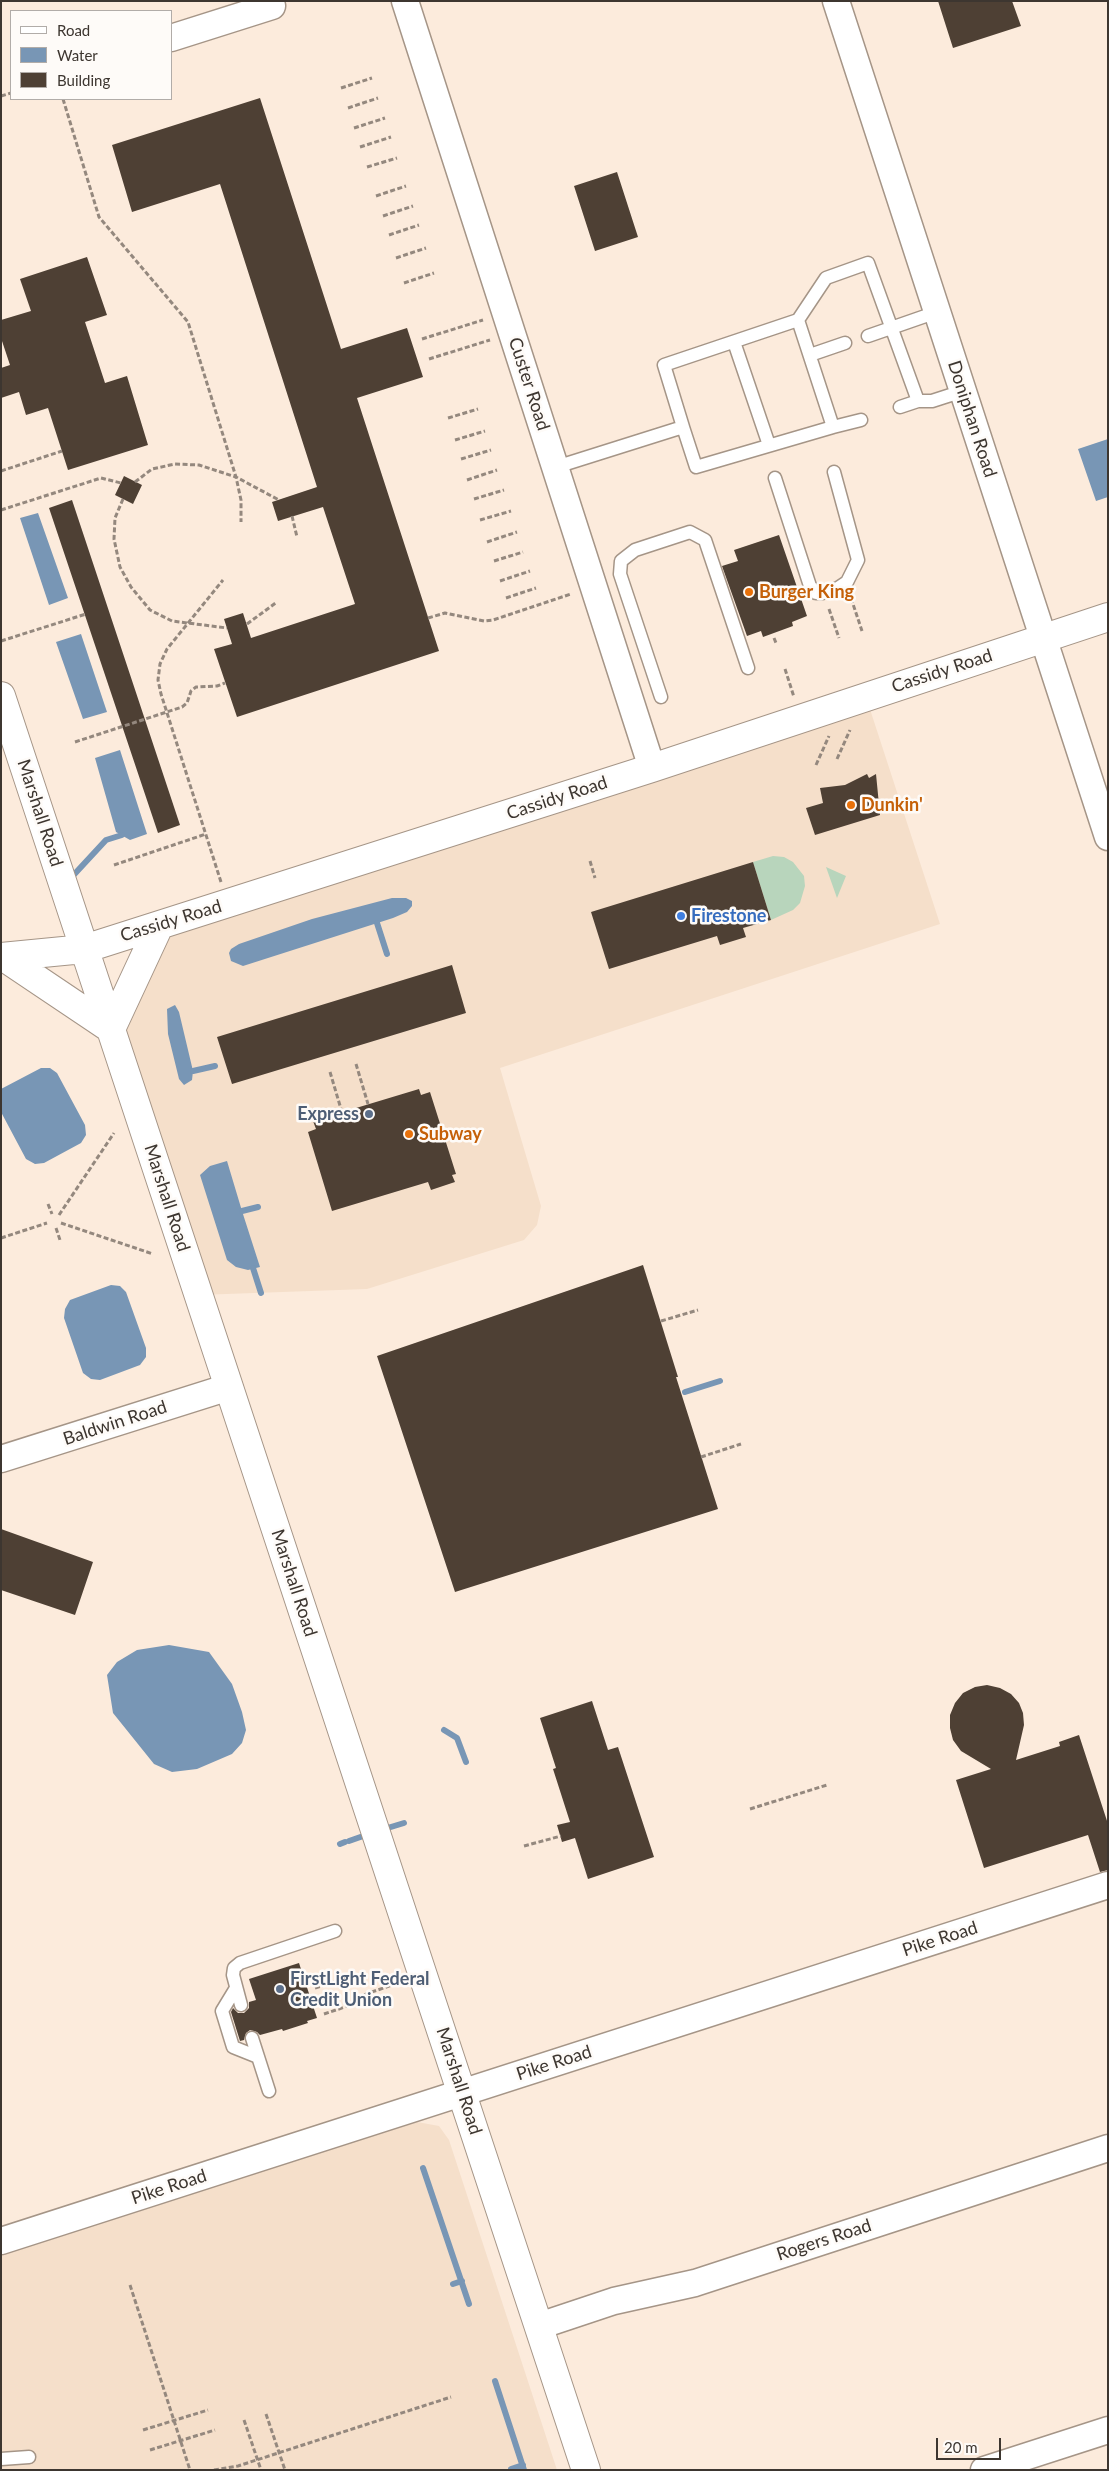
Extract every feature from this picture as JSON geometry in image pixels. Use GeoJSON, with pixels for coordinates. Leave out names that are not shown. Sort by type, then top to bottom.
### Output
{"type":"FeatureCollection","features":[{"type":"Feature","properties":{"kind":"street","name":"Custer Road"},"geometry":{"type":"LineString","coordinates":[[405,1],[652,768]]}},
{"type":"Feature","properties":{"kind":"street","name":"Doniphan Road"},"geometry":{"type":"LineString","coordinates":[[836,1],[1108,837]]}},
{"type":"Feature","properties":{"kind":"street"},"geometry":{"type":"LineString","coordinates":[[172,38],[272,6]]}},
{"type":"Feature","properties":{"kind":"street","name":"Cassidy Road"},"geometry":{"type":"LineString","coordinates":[[2,957],[84,949],[652,768],[1108,617]]}},
{"type":"Feature","properties":{"kind":"street","name":"Marshall Road"},"geometry":{"type":"LineString","coordinates":[[1,696],[586,2470]]}},
{"type":"Feature","properties":{"kind":"street"},"geometry":{"type":"LineString","coordinates":[[2,957],[111,1029],[158,926]]}},
{"type":"Feature","properties":{"kind":"street","name":"Baldwin Road"},"geometry":{"type":"LineString","coordinates":[[1,1460],[229,1387]]}},
{"type":"Feature","properties":{"kind":"street","name":"Pike Road"},"geometry":{"type":"LineString","coordinates":[[1,2241],[1108,1886]]}},
{"type":"Feature","properties":{"kind":"street","name":"Rogers Road"},"geometry":{"type":"LineString","coordinates":[[538,2326],[614,2301],[695,2283],[1108,2148]]}},
{"type":"Feature","properties":{"kind":"street"},"geometry":{"type":"LineString","coordinates":[[984,2470],[1108,2430]]}},
{"type":"Feature","properties":{"kind":"lane"},"geometry":{"type":"LineString","coordinates":[[861,420],[696,467],[664,366],[798,320],[826,278],[868,264],[918,401]]}},
{"type":"Feature","properties":{"kind":"lane"},"geometry":{"type":"LineString","coordinates":[[868,336],[937,312]]}},
{"type":"Feature","properties":{"kind":"lane"},"geometry":{"type":"LineString","coordinates":[[798,320],[833,427]]}},
{"type":"Feature","properties":{"kind":"lane"},"geometry":{"type":"LineString","coordinates":[[734,342],[770,445]]}},
{"type":"Feature","properties":{"kind":"lane"},"geometry":{"type":"LineString","coordinates":[[810,355],[845,343]]}},
{"type":"Feature","properties":{"kind":"lane"},"geometry":{"type":"LineString","coordinates":[[900,407],[918,401],[932,401],[962,392]]}},
{"type":"Feature","properties":{"kind":"lane"},"geometry":{"type":"LineString","coordinates":[[556,467],[683,427]]}},
{"type":"Feature","properties":{"kind":"lane"},"geometry":{"type":"LineString","coordinates":[[775,478],[810,586],[816,592],[822,593],[838,588],[847,582],[858,560],[834,472]]}},
{"type":"Feature","properties":{"kind":"lane"},"geometry":{"type":"LineString","coordinates":[[661,696],[620,574],[621,561],[635,550],[690,532],[705,540],[748,668]]}},
{"type":"Feature","properties":{"kind":"lane"},"geometry":{"type":"LineString","coordinates":[[241,2005],[233,1975],[234,1968],[240,1963],[335,1931]]}},
{"type":"Feature","properties":{"kind":"lane"},"geometry":{"type":"LineString","coordinates":[[236,1988],[222,2011],[233,2047],[258,2057]]}},
{"type":"Feature","properties":{"kind":"lane"},"geometry":{"type":"LineString","coordinates":[[252,2038],[269,2091]]}},
{"type":"Feature","properties":{"kind":"lane"},"geometry":{"type":"LineString","coordinates":[[1,2459],[29,2456]]}},
{"type":"Feature","properties":{"kind":"path"},"geometry":{"type":"LineString","coordinates":[[341,88],[372,78]]}},
{"type":"Feature","properties":{"kind":"path"},"geometry":{"type":"LineString","coordinates":[[348,108],[378,98]]}},
{"type":"Feature","properties":{"kind":"path"},"geometry":{"type":"LineString","coordinates":[[62,100],[99,218],[188,322],[236,478],[241,500],[241,522]]}},
{"type":"Feature","properties":{"kind":"path"},"geometry":{"type":"LineString","coordinates":[[354,128],[385,118]]}},
{"type":"Feature","properties":{"kind":"path"},"geometry":{"type":"LineString","coordinates":[[360,147],[391,137]]}},
{"type":"Feature","properties":{"kind":"path"},"geometry":{"type":"LineString","coordinates":[[367,167],[398,158]]}},
{"type":"Feature","properties":{"kind":"path"},"geometry":{"type":"LineString","coordinates":[[376,196],[406,186]]}},
{"type":"Feature","properties":{"kind":"path"},"geometry":{"type":"LineString","coordinates":[[383,216],[413,206]]}},
{"type":"Feature","properties":{"kind":"path"},"geometry":{"type":"LineString","coordinates":[[389,235],[419,225]]}},
{"type":"Feature","properties":{"kind":"path"},"geometry":{"type":"LineString","coordinates":[[396,258],[426,248]]}},
{"type":"Feature","properties":{"kind":"path"},"geometry":{"type":"LineString","coordinates":[[404,283],[434,274]]}},
{"type":"Feature","properties":{"kind":"path"},"geometry":{"type":"LineString","coordinates":[[422,339],[483,320]]}},
{"type":"Feature","properties":{"kind":"path"},"geometry":{"type":"LineString","coordinates":[[429,359],[490,340]]}},
{"type":"Feature","properties":{"kind":"path"},"geometry":{"type":"LineString","coordinates":[[448,418],[478,409]]}},
{"type":"Feature","properties":{"kind":"path"},"geometry":{"type":"LineString","coordinates":[[455,440],[485,431]]}},
{"type":"Feature","properties":{"kind":"path"},"geometry":{"type":"LineString","coordinates":[[461,459],[491,450]]}},
{"type":"Feature","properties":{"kind":"path"},"geometry":{"type":"LineString","coordinates":[[1,471],[62,451]]}},
{"type":"Feature","properties":{"kind":"path"},"geometry":{"type":"LineString","coordinates":[[135,482],[152,469],[175,464],[199,465],[236,478],[279,500]]}},
{"type":"Feature","properties":{"kind":"path"},"geometry":{"type":"LineString","coordinates":[[467,480],[497,470]]}},
{"type":"Feature","properties":{"kind":"path"},"geometry":{"type":"LineString","coordinates":[[1,510],[102,478],[121,483]]}},
{"type":"Feature","properties":{"kind":"path"},"geometry":{"type":"LineString","coordinates":[[474,499],[504,490]]}},
{"type":"Feature","properties":{"kind":"path"},"geometry":{"type":"LineString","coordinates":[[123,499],[115,518],[114,539],[120,567],[131,587],[150,610],[172,620],[188,624],[227,628]]}},
{"type":"Feature","properties":{"kind":"path"},"geometry":{"type":"LineString","coordinates":[[480,520],[511,511]]}},
{"type":"Feature","properties":{"kind":"path"},"geometry":{"type":"LineString","coordinates":[[292,516],[297,537]]}},
{"type":"Feature","properties":{"kind":"path"},"geometry":{"type":"LineString","coordinates":[[487,542],[517,532]]}},
{"type":"Feature","properties":{"kind":"path"},"geometry":{"type":"LineString","coordinates":[[494,561],[523,552]]}},
{"type":"Feature","properties":{"kind":"path"},"geometry":{"type":"LineString","coordinates":[[500,581],[530,571]]}},
{"type":"Feature","properties":{"kind":"path"},"geometry":{"type":"LineString","coordinates":[[224,580],[166,650],[160,664],[158,680],[228,904]]}},
{"type":"Feature","properties":{"kind":"path"},"geometry":{"type":"LineString","coordinates":[[506,598],[536,588]]}},
{"type":"Feature","properties":{"kind":"path"},"geometry":{"type":"LineString","coordinates":[[428,618],[445,613],[484,621],[493,620],[574,594]]}},
{"type":"Feature","properties":{"kind":"path"},"geometry":{"type":"LineString","coordinates":[[850,594],[862,630]]}},
{"type":"Feature","properties":{"kind":"path"},"geometry":{"type":"LineString","coordinates":[[247,624],[277,602]]}},
{"type":"Feature","properties":{"kind":"path"},"geometry":{"type":"LineString","coordinates":[[827,603],[839,638]]}},
{"type":"Feature","properties":{"kind":"path"},"geometry":{"type":"LineString","coordinates":[[1,641],[86,614]]}},
{"type":"Feature","properties":{"kind":"path"},"geometry":{"type":"LineString","coordinates":[[774,638],[776,643]]}},
{"type":"Feature","properties":{"kind":"path"},"geometry":{"type":"LineString","coordinates":[[75,742],[167,712],[187,703],[191,691],[196,687],[218,686],[225,683]]}},
{"type":"Feature","properties":{"kind":"path"},"geometry":{"type":"LineString","coordinates":[[836,759],[850,730]]}},
{"type":"Feature","properties":{"kind":"path"},"geometry":{"type":"LineString","coordinates":[[816,765],[830,733]]}},
{"type":"Feature","properties":{"kind":"path"},"geometry":{"type":"LineString","coordinates":[[114,865],[206,834]]}},
{"type":"Feature","properties":{"kind":"path"},"geometry":{"type":"LineString","coordinates":[[590,861],[595,878]]}},
{"type":"Feature","properties":{"kind":"path"},"geometry":{"type":"LineString","coordinates":[[356,1064],[368,1104]]}},
{"type":"Feature","properties":{"kind":"path"},"geometry":{"type":"LineString","coordinates":[[330,1072],[341,1109]]}},
{"type":"Feature","properties":{"kind":"path"},"geometry":{"type":"LineString","coordinates":[[59,1216],[114,1133]]}},
{"type":"Feature","properties":{"kind":"path"},"geometry":{"type":"LineString","coordinates":[[48,1204],[52,1214]]}},
{"type":"Feature","properties":{"kind":"path"},"geometry":{"type":"LineString","coordinates":[[1,1238],[47,1223]]}},
{"type":"Feature","properties":{"kind":"path"},"geometry":{"type":"LineString","coordinates":[[61,1224],[153,1254]]}},
{"type":"Feature","properties":{"kind":"path"},"geometry":{"type":"LineString","coordinates":[[56,1228],[60,1240]]}},
{"type":"Feature","properties":{"kind":"path"},"geometry":{"type":"LineString","coordinates":[[661,1321],[698,1310]]}},
{"type":"Feature","properties":{"kind":"path"},"geometry":{"type":"LineString","coordinates":[[702,1456],[741,1444]]}},
{"type":"Feature","properties":{"kind":"path"},"geometry":{"type":"LineString","coordinates":[[750,1809],[827,1785]]}},
{"type":"Feature","properties":{"kind":"path"},"geometry":{"type":"LineString","coordinates":[[524,1846],[561,1836]]}},
{"type":"Feature","properties":{"kind":"path"},"geometry":{"type":"LineString","coordinates":[[324,2014],[345,2007],[366,1994],[424,1975]]}},
{"type":"Feature","properties":{"kind":"path"},"geometry":{"type":"LineString","coordinates":[[315,1988],[350,1977]]}},
{"type":"Feature","properties":{"kind":"path"},"geometry":{"type":"LineString","coordinates":[[130,2285],[190,2470]]}},
{"type":"Feature","properties":{"kind":"path"},"geometry":{"type":"LineString","coordinates":[[214,2470],[258,2460],[451,2397]]}},
{"type":"Feature","properties":{"kind":"path"},"geometry":{"type":"LineString","coordinates":[[143,2430],[208,2410]]}},
{"type":"Feature","properties":{"kind":"path"},"geometry":{"type":"LineString","coordinates":[[266,2414],[285,2470]]}},
{"type":"Feature","properties":{"kind":"path"},"geometry":{"type":"LineString","coordinates":[[244,2420],[261,2470]]}},
{"type":"Feature","properties":{"kind":"path"},"geometry":{"type":"LineString","coordinates":[[150,2450],[215,2430]]}},
{"type":"Feature","properties":{"kind":"shaded area"},"geometry":{"type":"Polygon","coordinates":[[[866,697],[940,924],[500,1068],[541,1206],[537,1225],[524,1240],[367,1289],[198,1295],[111,1029],[159,926],[866,697]]]}},
{"type":"Feature","properties":{"kind":"shaded area"},"geometry":{"type":"Polygon","coordinates":[[[417,2122],[439,2126],[449,2140],[557,2470],[1,2470],[1,2254],[417,2122]]]}},
{"type":"Feature","properties":{"kind":"green space"},"geometry":{"type":"Polygon","coordinates":[[[773,856],[784,857],[793,862],[804,876],[805,886],[800,903],[793,910],[771,920],[753,862],[773,856]]]}},
{"type":"Feature","properties":{"kind":"green space"},"geometry":{"type":"Polygon","coordinates":[[[826,867],[846,876],[837,898],[826,867]]]}},
{"type":"Feature","properties":{"kind":"water"},"geometry":{"type":"Polygon","coordinates":[[[1108,439],[1108,497],[1096,501],[1078,449],[1108,439]]]}},
{"type":"Feature","properties":{"kind":"water"},"geometry":{"type":"Polygon","coordinates":[[[38,513],[68,598],[49,605],[20,518],[38,513]]]}},
{"type":"Feature","properties":{"kind":"water"},"geometry":{"type":"Polygon","coordinates":[[[81,634],[107,712],[83,719],[56,642],[81,634]]]}},
{"type":"Feature","properties":{"kind":"water"},"geometry":{"type":"Polygon","coordinates":[[[120,750],[147,834],[130,840],[116,832],[95,758],[120,750]]]}},
{"type":"Feature","properties":{"kind":"water"},"geometry":{"type":"Polygon","coordinates":[[[392,898],[406,898],[412,901],[412,906],[407,912],[393,918],[243,966],[231,961],[229,953],[231,949],[239,944],[312,919],[392,898]]]}},
{"type":"Feature","properties":{"kind":"water"},"geometry":{"type":"Polygon","coordinates":[[[175,1005],[179,1012],[193,1071],[192,1080],[184,1085],[179,1079],[168,1034],[167,1009],[175,1005]]]}},
{"type":"Feature","properties":{"kind":"water"},"geometry":{"type":"Polygon","coordinates":[[[41,1068],[50,1068],[57,1073],[85,1125],[86,1135],[81,1143],[44,1163],[35,1164],[26,1159],[1,1112],[1,1089],[41,1068]]]}},
{"type":"Feature","properties":{"kind":"water"},"geometry":{"type":"Polygon","coordinates":[[[227,1161],[260,1267],[248,1270],[236,1267],[227,1260],[200,1175],[210,1166],[227,1161]]]}},
{"type":"Feature","properties":{"kind":"water"},"geometry":{"type":"Polygon","coordinates":[[[111,1285],[120,1286],[126,1292],[146,1348],[146,1357],[140,1365],[100,1380],[91,1379],[83,1373],[64,1318],[65,1309],[70,1300],[111,1285]]]}},
{"type":"Feature","properties":{"kind":"water"},"geometry":{"type":"Polygon","coordinates":[[[169,1645],[209,1652],[232,1684],[242,1712],[246,1730],[242,1743],[232,1754],[197,1769],[172,1772],[154,1764],[113,1713],[107,1675],[117,1662],[137,1650],[169,1645]]]}},
{"type":"Feature","properties":{"kind":"building"},"geometry":{"type":"Polygon","coordinates":[[[938,1],[1012,1],[1021,26],[953,48],[938,1]]]}},
{"type":"Feature","properties":{"kind":"building"},"geometry":{"type":"Polygon","coordinates":[[[260,98],[341,349],[407,328],[423,377],[357,398],[439,651],[237,717],[214,649],[232,644],[224,619],[243,613],[251,638],[355,604],[323,507],[278,521],[272,502],[317,487],[220,184],[132,212],[112,145],[260,98]]]}},
{"type":"Feature","properties":{"kind":"building"},"geometry":{"type":"Polygon","coordinates":[[[617,172],[638,237],[595,251],[574,186],[617,172]]]}},
{"type":"Feature","properties":{"kind":"building"},"geometry":{"type":"Polygon","coordinates":[[[87,257],[107,315],[85,322],[105,383],[127,376],[148,445],[68,470],[48,408],[26,415],[19,392],[1,398],[1,368],[10,365],[1,338],[1,320],[31,311],[20,279],[87,257]]]}},
{"type":"Feature","properties":{"kind":"building"},"geometry":{"type":"Polygon","coordinates":[[[124,476],[142,485],[133,504],[115,495],[124,476]]]}},
{"type":"Feature","properties":{"kind":"building"},"geometry":{"type":"Polygon","coordinates":[[[72,500],[180,825],[158,833],[49,508],[72,500]]]}},
{"type":"Feature","properties":{"kind":"building"},"geometry":{"type":"Polygon","coordinates":[[[779,535],[807,616],[792,622],[793,626],[763,637],[761,631],[747,636],[722,566],[738,561],[734,550],[779,535]]]}},
{"type":"Feature","properties":{"kind":"building","name":"Dunkin'"},"geometry":{"type":"Polygon","coordinates":[[[867,774],[869,778],[876,774],[880,815],[815,835],[806,808],[823,803],[820,788],[845,785],[867,774]]]}},
{"type":"Feature","properties":{"kind":"building","name":"Firestone"},"geometry":{"type":"Polygon","coordinates":[[[753,862],[771,920],[743,928],[746,937],[720,945],[717,936],[609,969],[591,912],[753,862]]]}},
{"type":"Feature","properties":{"kind":"building"},"geometry":{"type":"Polygon","coordinates":[[[452,965],[466,1013],[232,1084],[217,1037],[452,965]]]}},
{"type":"Feature","properties":{"kind":"building"},"geometry":{"type":"Polygon","coordinates":[[[419,1089],[421,1095],[430,1092],[456,1174],[452,1175],[455,1182],[431,1190],[428,1182],[332,1211],[308,1132],[316,1129],[313,1121],[419,1089]]]}},
{"type":"Feature","properties":{"kind":"building"},"geometry":{"type":"Polygon","coordinates":[[[643,1265],[718,1509],[455,1592],[377,1356],[643,1265]]]}},
{"type":"Feature","properties":{"kind":"building"},"geometry":{"type":"Polygon","coordinates":[[[1,1529],[93,1562],[75,1615],[1,1590],[1,1529]]]}},
{"type":"Feature","properties":{"kind":"building"},"geometry":{"type":"Polygon","coordinates":[[[987,1685],[1000,1688],[1011,1694],[1019,1703],[1023,1713],[1024,1725],[1016,1760],[1060,1746],[1059,1742],[1079,1735],[1108,1824],[1108,1870],[1100,1872],[1088,1835],[984,1868],[956,1780],[991,1769],[961,1751],[953,1740],[950,1728],[950,1715],[955,1703],[963,1693],[975,1687],[987,1685]]]}},
{"type":"Feature","properties":{"kind":"building"},"geometry":{"type":"Polygon","coordinates":[[[592,1701],[608,1750],[618,1747],[654,1857],[588,1879],[575,1838],[562,1842],[557,1825],[570,1822],[553,1769],[556,1768],[540,1718],[592,1701]]]}},
{"type":"Feature","properties":{"kind":"building","name":"FirstLight Federal Credit Union"},"geometry":{"type":"Polygon","coordinates":[[[299,1963],[317,2018],[283,2031],[282,2029],[260,2035],[250,2030],[246,2033],[244,2040],[240,2041],[231,2012],[233,2008],[238,2013],[244,2013],[249,2008],[249,2002],[256,2000],[249,1979],[299,1963]]]}},
{"type":"Feature","properties":{"kind":"waterway"},"geometry":{"type":"LineString","coordinates":[[69,880],[106,840],[122,835]]}},
{"type":"Feature","properties":{"kind":"waterway"},"geometry":{"type":"LineString","coordinates":[[377,923],[387,954]]}},
{"type":"Feature","properties":{"kind":"waterway"},"geometry":{"type":"LineString","coordinates":[[193,1071],[215,1066]]}},
{"type":"Feature","properties":{"kind":"waterway"},"geometry":{"type":"LineString","coordinates":[[242,1211],[258,1207]]}},
{"type":"Feature","properties":{"kind":"waterway"},"geometry":{"type":"LineString","coordinates":[[253,1268],[261,1293]]}},
{"type":"Feature","properties":{"kind":"waterway"},"geometry":{"type":"LineString","coordinates":[[685,1392],[720,1381]]}},
{"type":"Feature","properties":{"kind":"waterway"},"geometry":{"type":"LineString","coordinates":[[444,1730],[457,1738],[466,1762]]}},
{"type":"Feature","properties":{"kind":"waterway"},"geometry":{"type":"LineString","coordinates":[[381,1830],[404,1823]]}},
{"type":"Feature","properties":{"kind":"waterway"},"geometry":{"type":"LineString","coordinates":[[349,1841],[369,1834]]}},
{"type":"Feature","properties":{"kind":"waterway"},"geometry":{"type":"LineString","coordinates":[[340,1844],[345,1842]]}},
{"type":"Feature","properties":{"kind":"waterway"},"geometry":{"type":"LineString","coordinates":[[423,2168],[469,2304]]}},
{"type":"Feature","properties":{"kind":"waterway"},"geometry":{"type":"LineString","coordinates":[[453,2284],[462,2281]]}},
{"type":"Feature","properties":{"kind":"waterway"},"geometry":{"type":"LineString","coordinates":[[495,2381],[524,2470]]}},
{"type":"Feature","properties":{"kind":"waterway"},"geometry":{"type":"LineString","coordinates":[[511,2469],[523,2465]]}},
{"type":"Feature","properties":{"kind":"place","name":"Burger King"},"geometry":{"type":"Point","coordinates":[749,592]}},
{"type":"Feature","properties":{"kind":"place","name":"Dunkin'"},"geometry":{"type":"Point","coordinates":[851,805]}},
{"type":"Feature","properties":{"kind":"place","name":"Firestone"},"geometry":{"type":"Point","coordinates":[681,916]}},
{"type":"Feature","properties":{"kind":"place","name":"Express"},"geometry":{"type":"Point","coordinates":[369,1114]}},
{"type":"Feature","properties":{"kind":"place","name":"Subway"},"geometry":{"type":"Point","coordinates":[409,1134]}},
{"type":"Feature","properties":{"kind":"place","name":"FirstLight Federal Credit Union"},"geometry":{"type":"Point","coordinates":[280,1989]}}]}
